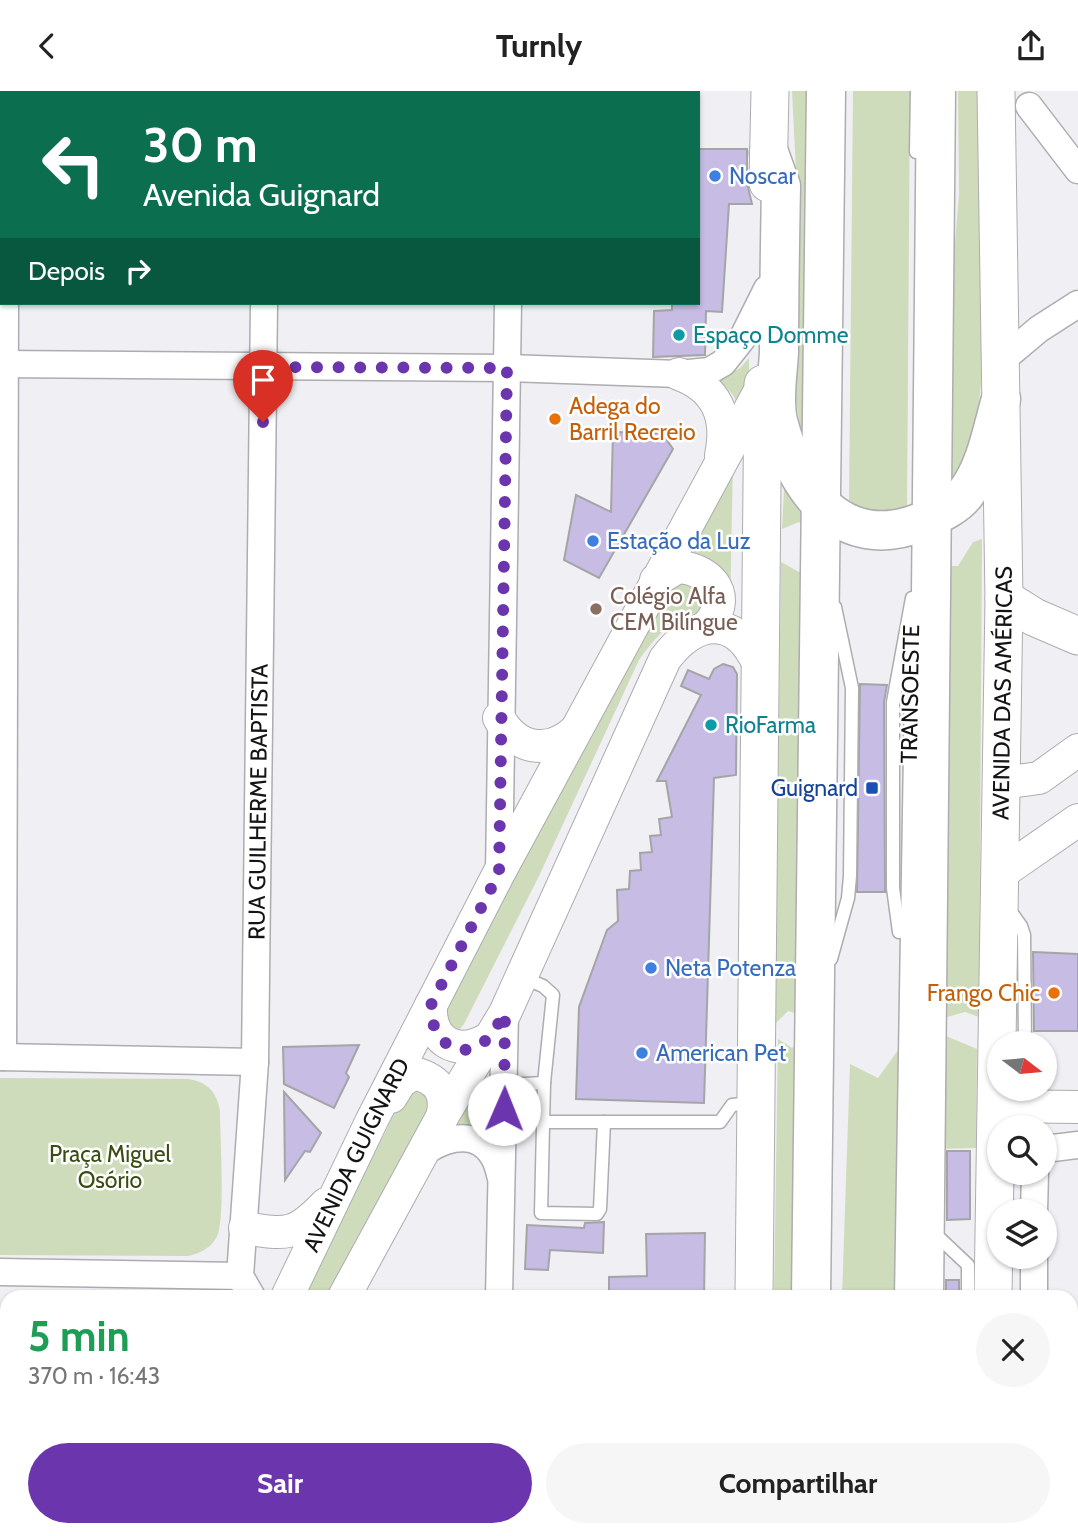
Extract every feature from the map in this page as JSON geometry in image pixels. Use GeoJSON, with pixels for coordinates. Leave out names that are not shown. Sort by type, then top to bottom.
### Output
{"type":"FeatureCollection","features":[{"type":"Feature","properties":{"kind":"highway"},"geometry":{"type":"LineString","coordinates":[[811,1290],[827,511],[826,91]]}},
{"type":"Feature","properties":{"kind":"highway"},"geometry":{"type":"LineString","coordinates":[[924,1290],[918,522],[936,91]]}},
{"type":"Feature","properties":{"kind":"highway"},"geometry":{"type":"LineString","coordinates":[[769,153],[781,186],[777,418],[790,456],[808,493],[827,511],[869,528],[918,522],[965,495],[979,472],[1001,399]]}},
{"type":"Feature","properties":{"kind":"main road"},"geometry":{"type":"LineString","coordinates":[[754,1290],[758,663],[770,91]]}},
{"type":"Feature","properties":{"kind":"main road","name":"AVENIDA DAS AMÉRICAS"},"geometry":{"type":"LineString","coordinates":[[996,91],[1004,598],[997,1031]]}},
{"type":"Feature","properties":{"kind":"main road"},"geometry":{"type":"LineString","coordinates":[[1004,598],[1034,617],[1078,636]]}},
{"type":"Feature","properties":{"kind":"main road","name":"AVENIDA DAS AMÉRICAS"},"geometry":{"type":"LineString","coordinates":[[991,1290],[979,1249],[995,1101]]}},
{"type":"Feature","properties":{"kind":"street"},"geometry":{"type":"LineString","coordinates":[[1029,106],[1078,170]]}},
{"type":"Feature","properties":{"kind":"street"},"geometry":{"type":"LineString","coordinates":[[2,364],[507,368],[679,374],[709,371],[723,363],[742,339],[767,289]]}},
{"type":"Feature","properties":{"kind":"street"},"geometry":{"type":"LineString","coordinates":[[5,305],[2,364],[2,1057],[255,1062]]}},
{"type":"Feature","properties":{"kind":"street","name":"RUA GUILHERME BAPTISTA"},"geometry":{"type":"LineString","coordinates":[[246,1287],[244,1228],[255,1062],[264,305]]}},
{"type":"Feature","properties":{"kind":"street"},"geometry":{"type":"LineString","coordinates":[[499,873],[499,719],[508,305]]}},
{"type":"Feature","properties":{"kind":"street"},"geometry":{"type":"LineString","coordinates":[[1001,361],[1039,329],[1078,305]]}},
{"type":"Feature","properties":{"kind":"street"},"geometry":{"type":"LineString","coordinates":[[679,374],[695,380],[709,391],[719,405],[724,422],[720,460]]}},
{"type":"Feature","properties":{"kind":"street","name":"AVENIDA GUIGNARD"},"geometry":{"type":"LineString","coordinates":[[290,1290],[372,1120],[499,873],[720,460],[764,385]]}},
{"type":"Feature","properties":{"kind":"street"},"geometry":{"type":"LineString","coordinates":[[348,1290],[442,1117],[486,1040],[505,1013],[665,659],[682,639],[706,627],[718,608],[719,594],[715,583],[705,573],[678,567],[656,580]]}},
{"type":"Feature","properties":{"kind":"street"},"geometry":{"type":"LineString","coordinates":[[706,627],[726,629],[740,635],[751,648],[758,663]]}},
{"type":"Feature","properties":{"kind":"street"},"geometry":{"type":"LineString","coordinates":[[499,719],[505,730],[527,745],[553,746],[575,731]]}},
{"type":"Feature","properties":{"kind":"street"},"geometry":{"type":"LineString","coordinates":[[1003,783],[1039,778],[1078,750]]}},
{"type":"Feature","properties":{"kind":"street"},"geometry":{"type":"LineString","coordinates":[[1000,887],[1078,820]]}},
{"type":"Feature","properties":{"kind":"street"},"geometry":{"type":"LineString","coordinates":[[431,1005],[430,1020],[435,1034],[445,1044],[459,1049],[474,1047],[486,1040]]}},
{"type":"Feature","properties":{"kind":"street"},"geometry":{"type":"LineString","coordinates":[[499,1290],[505,1013]]}},
{"type":"Feature","properties":{"kind":"street"},"geometry":{"type":"LineString","coordinates":[[372,1120],[382,1113],[401,1081],[415,1073],[430,1077],[441,1087],[446,1101],[442,1117]]}},
{"type":"Feature","properties":{"kind":"street"},"geometry":{"type":"LineString","coordinates":[[1040,1101],[1078,1107]]}},
{"type":"Feature","properties":{"kind":"street"},"geometry":{"type":"LineString","coordinates":[[421,1155],[436,1142],[454,1137],[472,1139],[487,1148],[498,1163],[501,1181]]}},
{"type":"Feature","properties":{"kind":"street"},"geometry":{"type":"LineString","coordinates":[[1057,1148],[1078,1146]]}},
{"type":"Feature","properties":{"kind":"street"},"geometry":{"type":"LineString","coordinates":[[244,1228],[285,1234],[301,1229],[339,1190]]}},
{"type":"Feature","properties":{"kind":"street"},"geometry":{"type":"LineString","coordinates":[[1034,1269],[1034,1290]]}},
{"type":"Feature","properties":{"kind":"street"},"geometry":{"type":"LineString","coordinates":[[0,1272],[246,1287]]}},
{"type":"Feature","properties":{"kind":"lane"},"geometry":{"type":"LineString","coordinates":[[836,389],[839,91]]}},
{"type":"Feature","properties":{"kind":"lane"},"geometry":{"type":"LineString","coordinates":[[916,161],[917,91]]}},
{"type":"Feature","properties":{"kind":"lane"},"geometry":{"type":"LineString","coordinates":[[833,670],[834,600],[827,511],[836,429]]}},
{"type":"Feature","properties":{"kind":"lane"},"geometry":{"type":"LineString","coordinates":[[901,1290],[904,957],[893,888],[893,702],[912,591]]}},
{"type":"Feature","properties":{"kind":"lane"},"geometry":{"type":"LineString","coordinates":[[831,906],[830,967],[848,898],[852,688],[834,600]]}},
{"type":"Feature","properties":{"kind":"lane"},"geometry":{"type":"LineString","coordinates":[[1000,887],[1024,935],[1025,1031]]}},
{"type":"Feature","properties":{"kind":"lane"},"geometry":{"type":"LineString","coordinates":[[521,977],[544,986],[553,995],[544,1083],[538,1209],[544,1215],[597,1214],[600,1209],[604,1122]]}},
{"type":"Feature","properties":{"kind":"lane"},"geometry":{"type":"LineString","coordinates":[[505,1084],[544,1083]]}},
{"type":"Feature","properties":{"kind":"lane"},"geometry":{"type":"LineString","coordinates":[[544,1122],[720,1122],[732,1105],[756,1103]]}},
{"type":"Feature","properties":{"kind":"lane"},"geometry":{"type":"LineString","coordinates":[[924,1224],[979,1249],[970,1290]]}},
{"type":"Feature","properties":{"kind":"green space"},"geometry":{"type":"Polygon","coordinates":[[[792,91],[807,91],[813,467],[799,422],[795,393],[796,171],[792,91]]]}},
{"type":"Feature","properties":{"kind":"green space"},"geometry":{"type":"Polygon","coordinates":[[[853,91],[910,91],[907,512],[871,512],[849,503],[853,91]]]}},
{"type":"Feature","properties":{"kind":"green space"},"geometry":{"type":"Polygon","coordinates":[[[958,91],[982,91],[981,383],[970,441],[959,468],[944,493],[944,374],[959,194],[958,91]]]}},
{"type":"Feature","properties":{"kind":"green space"},"geometry":{"type":"Polygon","coordinates":[[[749,358],[749,380],[739,407],[733,395],[719,380],[740,368],[749,358]]]}},
{"type":"Feature","properties":{"kind":"green space"},"geometry":{"type":"Polygon","coordinates":[[[733,459],[730,612],[688,615],[667,628],[639,660],[539,876],[464,1024],[459,1030],[449,1034],[438,1011],[733,459]]]}},
{"type":"Feature","properties":{"kind":"green space"},"geometry":{"type":"Polygon","coordinates":[[[785,470],[813,534],[799,522],[782,529],[785,470]]]}},
{"type":"Feature","properties":{"kind":"green space"},"geometry":{"type":"Polygon","coordinates":[[[982,539],[979,1017],[965,1012],[947,1017],[938,1010],[946,566],[958,566],[973,542],[982,539]]]}},
{"type":"Feature","properties":{"kind":"green space"},"geometry":{"type":"Polygon","coordinates":[[[781,562],[799,572],[811,564],[805,1016],[788,1011],[775,1024],[781,562]]]}},
{"type":"Feature","properties":{"kind":"green space"},"geometry":{"type":"Polygon","coordinates":[[[806,1035],[793,1290],[774,1290],[778,1039],[792,1048],[806,1035]]]}},
{"type":"Feature","properties":{"kind":"green space"},"geometry":{"type":"Polygon","coordinates":[[[946,1036],[977,1049],[976,1148],[936,1149],[938,1045],[946,1036]]]}},
{"type":"Feature","properties":{"kind":"green space"},"geometry":{"type":"Polygon","coordinates":[[[899,1049],[896,1290],[842,1290],[850,1064],[878,1078],[899,1049]]]}},
{"type":"Feature","properties":{"kind":"green space","name":"Praça Miguel Osório"},"geometry":{"type":"Polygon","coordinates":[[[0,1078],[189,1079],[206,1085],[214,1093],[220,1111],[222,1174],[220,1224],[218,1234],[210,1246],[188,1256],[0,1255],[0,1078]]]}},
{"type":"Feature","properties":{"kind":"green space"},"geometry":{"type":"Polygon","coordinates":[[[484,1086],[485,1132],[455,1123],[484,1086]]]}},
{"type":"Feature","properties":{"kind":"green space"},"geometry":{"type":"Polygon","coordinates":[[[419,1087],[432,1104],[333,1290],[306,1290],[403,1097],[419,1087]]]}},
{"type":"Feature","properties":{"kind":"building"},"geometry":{"type":"Polygon","coordinates":[[[700,149],[747,149],[747,183],[752,204],[729,204],[722,312],[706,311],[705,355],[653,357],[654,311],[672,310],[672,305],[700,305],[700,149]]]}},
{"type":"Feature","properties":{"kind":"building"},"geometry":{"type":"Polygon","coordinates":[[[613,432],[662,433],[673,449],[599,578],[564,560],[576,495],[611,512],[613,432]]]}},
{"type":"Feature","properties":{"kind":"building"},"geometry":{"type":"Polygon","coordinates":[[[723,664],[733,667],[737,674],[736,775],[714,778],[704,1103],[576,1099],[579,1007],[607,930],[618,921],[617,890],[629,889],[630,871],[641,870],[640,853],[652,852],[650,836],[661,835],[659,819],[672,817],[666,781],[657,781],[701,695],[681,686],[688,670],[709,679],[714,669],[723,664]]]}},
{"type":"Feature","properties":{"kind":"building","name":"Guignard"},"geometry":{"type":"Polygon","coordinates":[[[860,684],[887,685],[884,702],[885,892],[857,892],[860,684]]]}},
{"type":"Feature","properties":{"kind":"building","name":"Frango Chic"},"geometry":{"type":"Polygon","coordinates":[[[1033,952],[1078,954],[1078,1031],[1034,1031],[1033,952]]]}},
{"type":"Feature","properties":{"kind":"building"},"geometry":{"type":"Polygon","coordinates":[[[359,1045],[346,1073],[349,1077],[334,1108],[284,1084],[283,1047],[359,1045]]]}},
{"type":"Feature","properties":{"kind":"building"},"geometry":{"type":"Polygon","coordinates":[[[284,1092],[321,1133],[310,1152],[305,1151],[285,1180],[284,1092]]]}},
{"type":"Feature","properties":{"kind":"building"},"geometry":{"type":"Polygon","coordinates":[[[947,1151],[970,1151],[970,1219],[947,1220],[947,1151]]]}},
{"type":"Feature","properties":{"kind":"building"},"geometry":{"type":"Polygon","coordinates":[[[604,1222],[603,1253],[550,1250],[548,1270],[525,1269],[527,1225],[584,1228],[585,1223],[604,1222]]]}},
{"type":"Feature","properties":{"kind":"building"},"geometry":{"type":"Polygon","coordinates":[[[705,1233],[704,1290],[609,1290],[609,1277],[647,1276],[646,1234],[705,1233]]]}},
{"type":"Feature","properties":{"kind":"building"},"geometry":{"type":"Polygon","coordinates":[[[946,1280],[959,1280],[959,1290],[946,1290],[946,1280]]]}},
{"type":"Feature","properties":{"kind":"place","name":"Noscar"},"geometry":{"type":"Point","coordinates":[715,176]}},
{"type":"Feature","properties":{"kind":"place","name":"Espaço Domme"},"geometry":{"type":"Point","coordinates":[679,335]}},
{"type":"Feature","properties":{"kind":"place","name":"Adega do Barril Recreio"},"geometry":{"type":"Point","coordinates":[555,419]}},
{"type":"Feature","properties":{"kind":"place","name":"Estação da Luz"},"geometry":{"type":"Point","coordinates":[593,541]}},
{"type":"Feature","properties":{"kind":"place","name":"Colégio Alfa CEM Bilíngue"},"geometry":{"type":"Point","coordinates":[596,609]}},
{"type":"Feature","properties":{"kind":"place","name":"RioFarma"},"geometry":{"type":"Point","coordinates":[711,725]}},
{"type":"Feature","properties":{"kind":"place","name":"Guignard"},"geometry":{"type":"Point","coordinates":[872,788]}},
{"type":"Feature","properties":{"kind":"place","name":"Neta Potenza"},"geometry":{"type":"Point","coordinates":[651,968]}},
{"type":"Feature","properties":{"kind":"place","name":"Frango Chic"},"geometry":{"type":"Point","coordinates":[1054,993]}},
{"type":"Feature","properties":{"kind":"place","name":"American Pet"},"geometry":{"type":"Point","coordinates":[642,1053]}},
{"type":"Feature","properties":{"kind":"route"},"geometry":{"type":"LineString","coordinates":[[263,422],[264,367],[507,368],[499,719],[499,873],[431,1005],[430,1020],[435,1034],[445,1044],[459,1049],[474,1047],[486,1040],[505,1013],[504,1109]]}}]}
